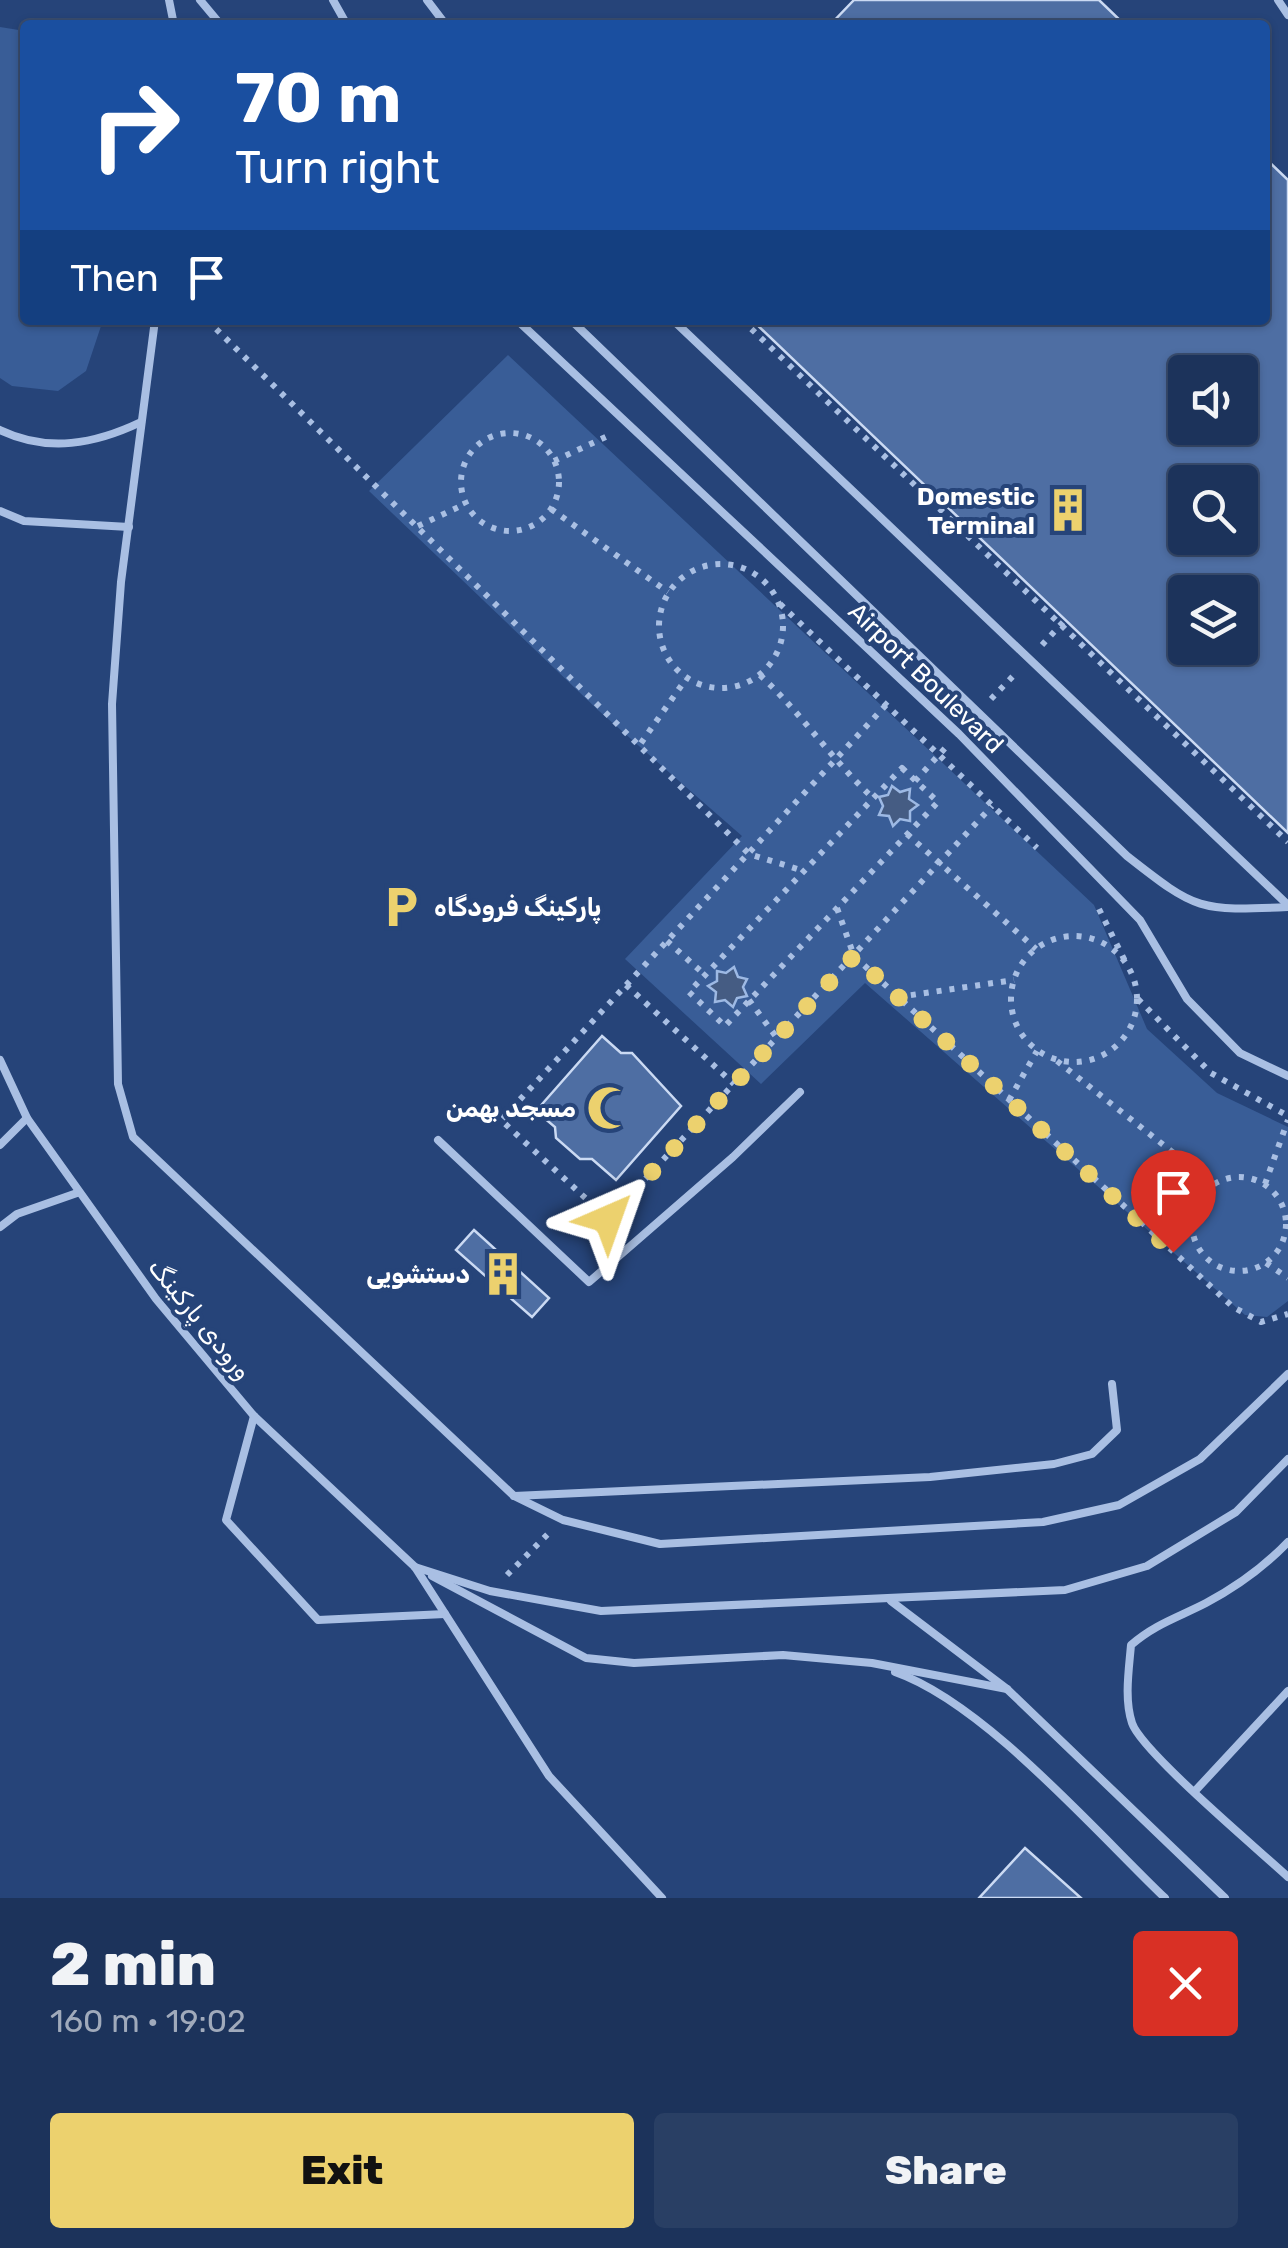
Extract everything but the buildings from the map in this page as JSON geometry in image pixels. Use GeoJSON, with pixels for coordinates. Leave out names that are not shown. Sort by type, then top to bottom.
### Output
{"type":"FeatureCollection","features":[{"type":"Feature","properties":{"kind":"lane"},"geometry":{"type":"LineString","coordinates":[[200,0],[217,20]]}},
{"type":"Feature","properties":{"kind":"lane"},"geometry":{"type":"LineString","coordinates":[[427,0],[442,20]]}},
{"type":"Feature","properties":{"kind":"lane"},"geometry":{"type":"LineString","coordinates":[[1278,0],[1288,15]]}},
{"type":"Feature","properties":{"kind":"lane"},"geometry":{"type":"LineString","coordinates":[[153,325],[128,527],[112,704],[118,1084],[133,1137],[514,1496],[563,1520],[660,1544],[1043,1522],[1119,1505],[1200,1458],[1288,1374]]}},
{"type":"Feature","properties":{"kind":"lane","name":"Airport Boulevard"},"geometry":{"type":"LineString","coordinates":[[523,325],[959,734],[1140,920],[1187,999],[1240,1053],[1288,1076]]}},
{"type":"Feature","properties":{"kind":"lane"},"geometry":{"type":"LineString","coordinates":[[576,325],[1127,856],[1182,899],[1200,905],[1217,910],[1288,906]]}},
{"type":"Feature","properties":{"kind":"lane"},"geometry":{"type":"LineString","coordinates":[[678,325],[1288,906]]}},
{"type":"Feature","properties":{"kind":"lane"},"geometry":{"type":"LineString","coordinates":[[0,430],[18,438],[66,444],[104,440],[141,422]]}},
{"type":"Feature","properties":{"kind":"lane"},"geometry":{"type":"LineString","coordinates":[[0,511],[24,521],[128,527]]}},
{"type":"Feature","properties":{"kind":"lane","name":"ورودی پارکینگ"},"geometry":{"type":"LineString","coordinates":[[0,1060],[27,1118],[156,1299],[254,1416],[414,1567]]}},
{"type":"Feature","properties":{"kind":"lane"},"geometry":{"type":"LineString","coordinates":[[438,1140],[589,1282],[800,1092]]}},
{"type":"Feature","properties":{"kind":"lane"},"geometry":{"type":"LineString","coordinates":[[0,1145],[27,1118]]}},
{"type":"Feature","properties":{"kind":"lane"},"geometry":{"type":"LineString","coordinates":[[0,1227],[16,1214],[77,1193]]}},
{"type":"Feature","properties":{"kind":"lane"},"geometry":{"type":"LineString","coordinates":[[514,1496],[930,1477],[1054,1464],[1092,1454],[1116,1430],[1112,1384]]}},
{"type":"Feature","properties":{"kind":"lane"},"geometry":{"type":"LineString","coordinates":[[254,1416],[226,1520],[318,1620],[445,1614]]}},
{"type":"Feature","properties":{"kind":"lane"},"geometry":{"type":"LineString","coordinates":[[414,1567],[490,1591],[601,1611],[891,1601],[1065,1590],[1147,1566],[1236,1512],[1288,1459]]}},
{"type":"Feature","properties":{"kind":"lane"},"geometry":{"type":"LineString","coordinates":[[1288,1542],[1258,1573],[1204,1604],[1155,1624],[1130,1644],[1128,1682],[1132,1725],[1195,1791],[1288,1878]]}},
{"type":"Feature","properties":{"kind":"lane"},"geometry":{"type":"LineString","coordinates":[[414,1567],[549,1776],[662,1898]]}},
{"type":"Feature","properties":{"kind":"lane"},"geometry":{"type":"LineString","coordinates":[[414,1567],[586,1658],[634,1664],[783,1654],[872,1664],[1007,1689]]}},
{"type":"Feature","properties":{"kind":"lane"},"geometry":{"type":"LineString","coordinates":[[891,1601],[1007,1689],[1225,1898]]}},
{"type":"Feature","properties":{"kind":"lane"},"geometry":{"type":"LineString","coordinates":[[872,1664],[927,1683],[974,1716],[1166,1898]]}},
{"type":"Feature","properties":{"kind":"lane"},"geometry":{"type":"LineString","coordinates":[[1195,1791],[1288,1692]]}},
{"type":"Feature","properties":{"kind":"path"},"geometry":{"type":"LineString","coordinates":[[212,325],[749,854],[804,871]]}},
{"type":"Feature","properties":{"kind":"path"},"geometry":{"type":"LineString","coordinates":[[747,325],[1288,842]]}},
{"type":"Feature","properties":{"kind":"path"},"geometry":{"type":"LineString","coordinates":[[554,460],[630,426]]}},
{"type":"Feature","properties":{"kind":"path"},"geometry":{"type":"LineString","coordinates":[[496,435],[530,437],[554,460],[559,477],[551,510],[540,522],[507,532],[490,528],[466,504],[460,488],[468,455],[496,435]]}},
{"type":"Feature","properties":{"kind":"path"},"geometry":{"type":"LineString","coordinates":[[418,526],[466,504]]}},
{"type":"Feature","properties":{"kind":"path"},"geometry":{"type":"LineString","coordinates":[[551,510],[668,592]]}},
{"type":"Feature","properties":{"kind":"path"},"geometry":{"type":"LineString","coordinates":[[780,604],[782,643],[760,676],[724,689],[686,679],[662,649],[658,629],[668,592],[681,577],[718,563],[756,574],[780,604],[1048,858]]}},
{"type":"Feature","properties":{"kind":"path"},"geometry":{"type":"LineString","coordinates":[[760,676],[798,710],[834,762],[873,798]]}},
{"type":"Feature","properties":{"kind":"path"},"geometry":{"type":"LineString","coordinates":[[641,744],[686,679]]}},
{"type":"Feature","properties":{"kind":"path"},"geometry":{"type":"LineString","coordinates":[[886,705],[501,1120],[608,1219],[992,806]]}},
{"type":"Feature","properties":{"kind":"path"},"geometry":{"type":"LineString","coordinates":[[902,768],[938,802],[725,1026],[689,992],[873,798],[902,768]]}},
{"type":"Feature","properties":{"kind":"path"},"geometry":{"type":"LineString","coordinates":[[908,834],[1036,948]]}},
{"type":"Feature","properties":{"kind":"path"},"geometry":{"type":"LineString","coordinates":[[1055,1060],[1075,1062],[1112,1050],[1134,1018],[1137,998],[1125,961],[1096,904]]}},
{"type":"Feature","properties":{"kind":"path"},"geometry":{"type":"LineString","coordinates":[[837,908],[854,956],[1233,1307],[1261,1322],[1288,1314]]}},
{"type":"Feature","properties":{"kind":"path"},"geometry":{"type":"LineString","coordinates":[[1125,961],[1093,938],[1054,939],[1036,948],[1014,980],[1014,1019],[1037,1051],[1055,1060],[1213,1184]]}},
{"type":"Feature","properties":{"kind":"path"},"geometry":{"type":"LineString","coordinates":[[667,941],[705,975]]}},
{"type":"Feature","properties":{"kind":"path"},"geometry":{"type":"LineString","coordinates":[[898,997],[1014,980]]}},
{"type":"Feature","properties":{"kind":"path"},"geometry":{"type":"LineString","coordinates":[[626,985],[734,1084]]}},
{"type":"Feature","properties":{"kind":"path"},"geometry":{"type":"LineString","coordinates":[[1137,998],[1212,1073],[1288,1118],[1266,1184]]}},
{"type":"Feature","properties":{"kind":"path"},"geometry":{"type":"LineString","coordinates":[[749,1000],[776,1038]]}},
{"type":"Feature","properties":{"kind":"path"},"geometry":{"type":"LineString","coordinates":[[1009,1100],[1037,1051]]}},
{"type":"Feature","properties":{"kind":"path"},"geometry":{"type":"LineString","coordinates":[[1230,1177],[1248,1177],[1266,1184],[1286,1214],[1286,1233],[1279,1250],[1266,1263],[1248,1270],[1230,1270],[1213,1263],[1200,1250],[1192,1233],[1192,1215],[1199,1198],[1213,1184],[1230,1177]]}},
{"type":"Feature","properties":{"kind":"path"},"geometry":{"type":"LineString","coordinates":[[1201,1277],[1213,1263]]}},
{"type":"Feature","properties":{"kind":"path"},"geometry":{"type":"LineString","coordinates":[[1266,1263],[1288,1278]]}},
{"type":"Feature","properties":{"kind":"path"},"geometry":{"type":"LineString","coordinates":[[490,1591],[563,1520]]}},
{"type":"Feature","properties":{"kind":"shaded area"},"geometry":{"type":"Polygon","coordinates":[[[0,27],[20,30],[20,325],[101,325],[86,371],[58,391],[12,386],[0,378],[0,27]]]}},
{"type":"Feature","properties":{"kind":"shaded area"},"geometry":{"type":"Polygon","coordinates":[[[508,355],[1094,905],[1147,1029],[1217,1093],[1288,1127],[1288,1301],[1267,1317],[1245,1315],[865,983],[761,1084],[625,959],[742,836],[599,711],[369,491],[508,355]]]}},
{"type":"Feature","properties":{"kind":"shaded area"},"geometry":{"type":"Polygon","coordinates":[[[892,786],[900,792],[910,789],[909,799],[918,805],[910,811],[910,821],[900,819],[893,826],[889,816],[879,815],[883,806],[879,797],[888,795],[892,786]]]}},
{"type":"Feature","properties":{"kind":"shaded area"},"geometry":{"type":"Polygon","coordinates":[[[734,967],[738,977],[747,979],[743,987],[747,996],[737,998],[733,1007],[725,1000],[715,1002],[716,992],[708,986],[717,981],[717,971],[726,973],[734,967]]]}},
{"type":"Feature","properties":{"kind":"place","name":"Domestic Terminal"},"geometry":{"type":"Point","coordinates":[1068,510]}},
{"type":"Feature","properties":{"kind":"place","name":"پارکینگ فرودگاه"},"geometry":{"type":"Point","coordinates":[401,907]}},
{"type":"Feature","properties":{"kind":"place","name":"مسجد بهمن"},"geometry":{"type":"Point","coordinates":[609,1108]}},
{"type":"Feature","properties":{"kind":"place","name":"دستشویی"},"geometry":{"type":"Point","coordinates":[503,1274]}},
{"type":"Feature","properties":{"kind":"route"},"geometry":{"type":"LineString","coordinates":[[608,1219],[854,956],[1173,1252]]}}]}
